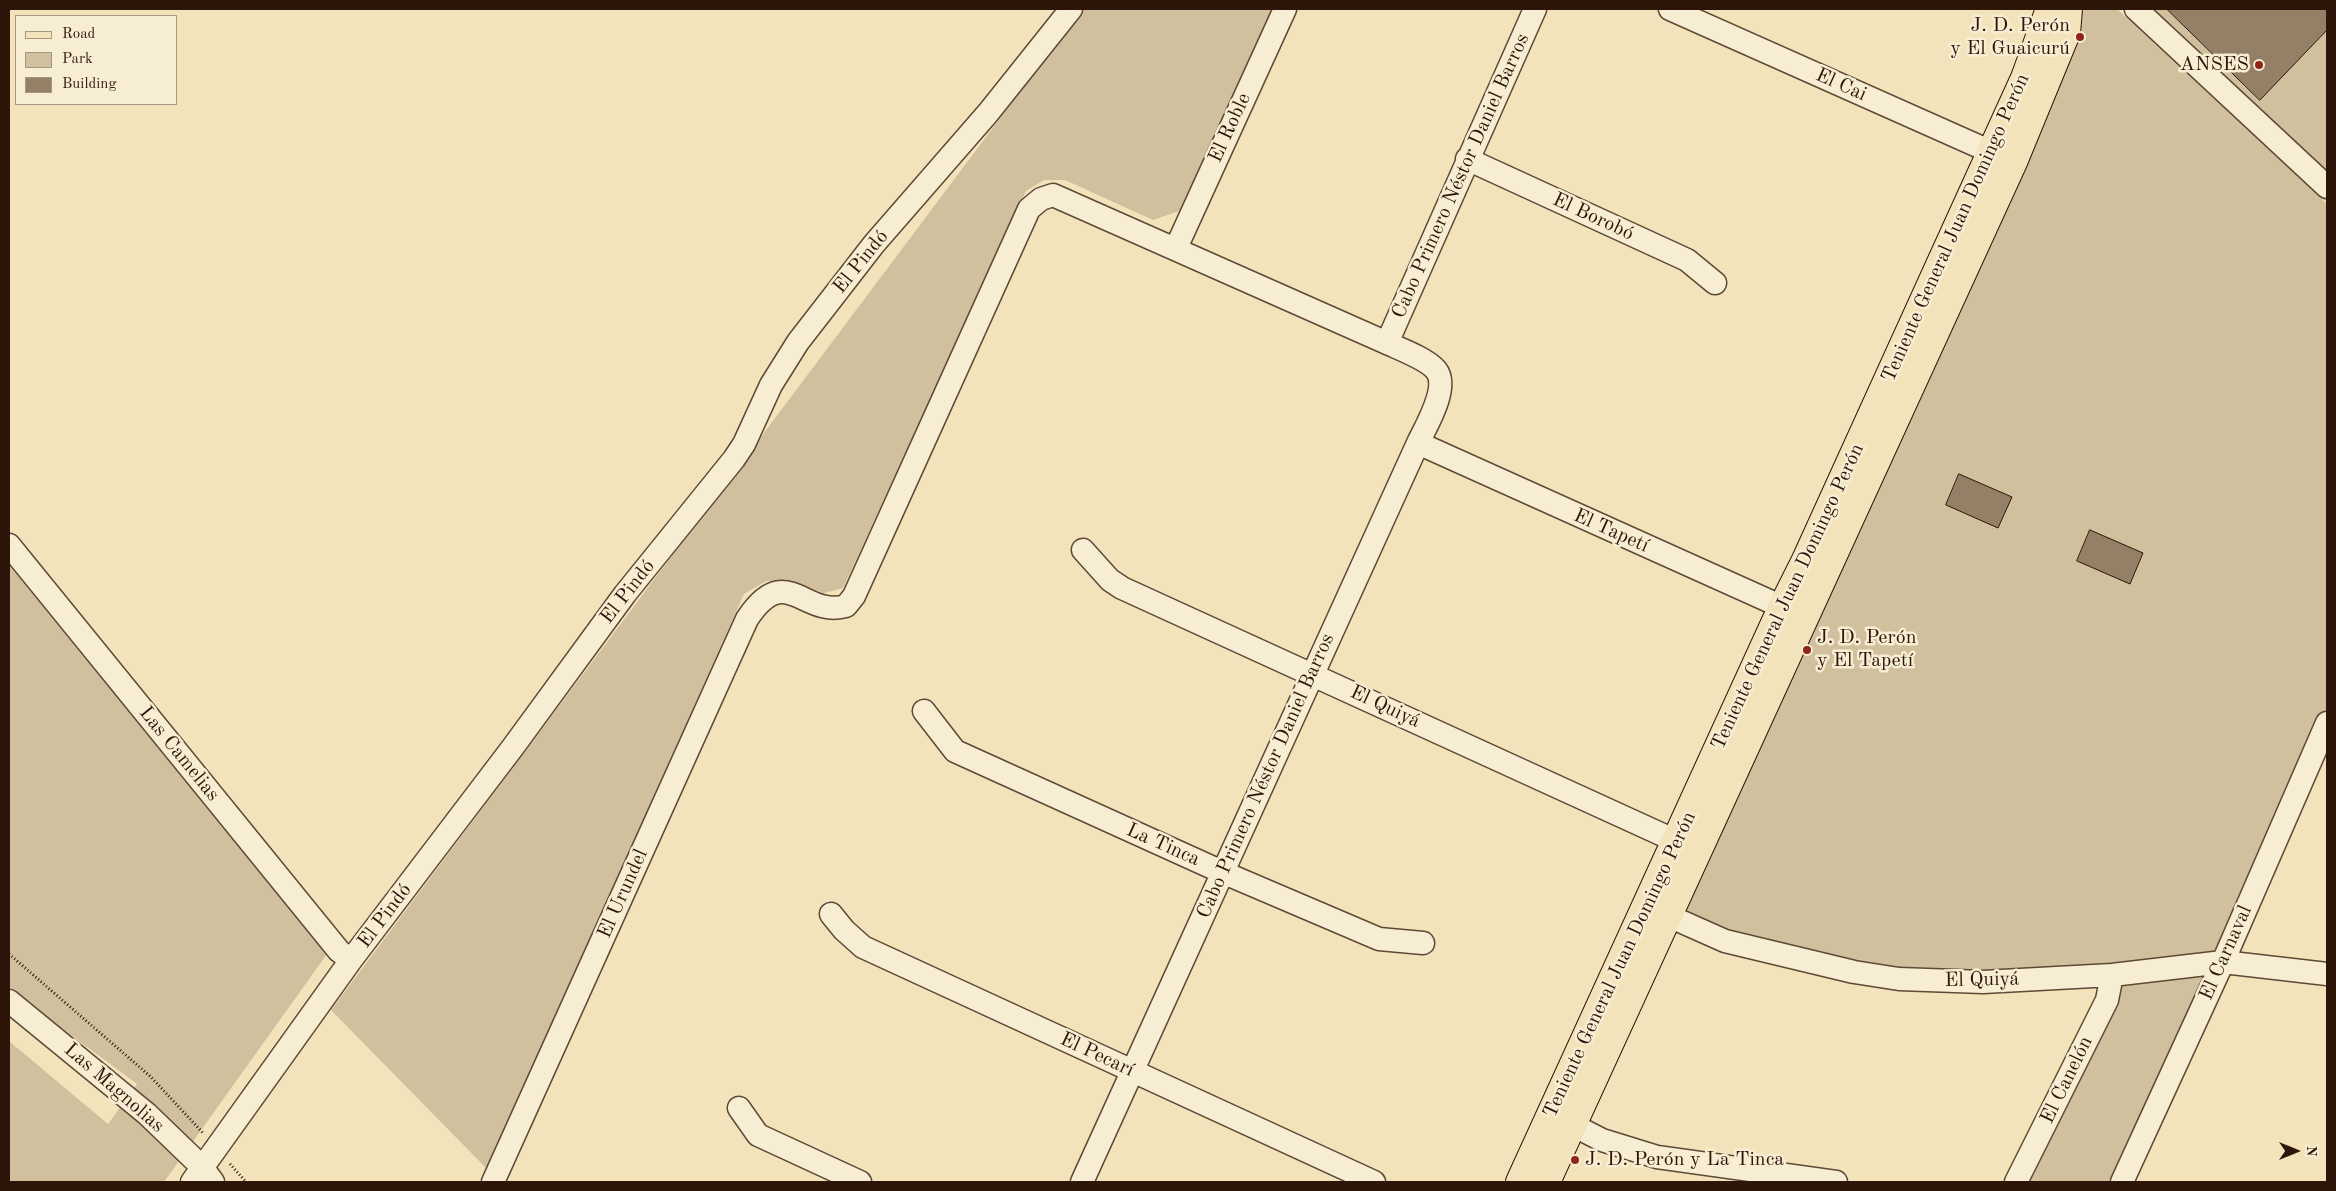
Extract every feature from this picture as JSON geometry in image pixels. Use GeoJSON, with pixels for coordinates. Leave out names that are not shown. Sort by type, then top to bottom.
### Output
{"type":"FeatureCollection","features":[{"type":"Feature","properties":{"kind":"main road","name":"Teniente General Juan Domingo Perón"},"geometry":{"type":"LineString","coordinates":[[2002,157],[2025,78],[2050,9]]}},
{"type":"Feature","properties":{"kind":"main road","name":"Teniente General Juan Domingo Perón"},"geometry":{"type":"LineString","coordinates":[[1520,1182],[1562,1119],[1794,613],[1806,560],[2002,157],[2066,33],[2068,9]]}},
{"type":"Feature","properties":{"kind":"main road","name":"Teniente General Juan Domingo Perón"},"geometry":{"type":"LineString","coordinates":[[1546,1182],[1562,1119]]}},
{"type":"Feature","properties":{"kind":"street","name":"El Pindó"},"geometry":{"type":"LineString","coordinates":[[202,1177],[217,1148],[351,960],[513,748],[625,594],[734,459],[744,444],[771,385],[798,342],[838,290],[988,113],[1071,9]]}},
{"type":"Feature","properties":{"kind":"street","name":"El Roble"},"geometry":{"type":"LineString","coordinates":[[1176,248],[1285,9]]}},
{"type":"Feature","properties":{"kind":"street","name":"Cabo Primero Néstor Daniel Barros"},"geometry":{"type":"LineString","coordinates":[[1082,1182],[1440,394],[1441,381],[1436,370],[1387,343],[1534,9]]}},
{"type":"Feature","properties":{"kind":"street","name":"El Cai"},"geometry":{"type":"LineString","coordinates":[[1670,9],[2002,157]]}},
{"type":"Feature","properties":{"kind":"street"},"geometry":{"type":"LineString","coordinates":[[2136,9],[2327,187]]}},
{"type":"Feature","properties":{"kind":"street","name":"El Borobó"},"geometry":{"type":"LineString","coordinates":[[1467,159],[1687,260],[1715,282]]}},
{"type":"Feature","properties":{"kind":"street","name":"El Urundel"},"geometry":{"type":"LineString","coordinates":[[493,1182],[747,619],[765,596],[777,593],[792,593],[830,609],[846,606],[854,596],[1029,209],[1041,199],[1053,195],[1176,248]]}},
{"type":"Feature","properties":{"kind":"street"},"geometry":{"type":"LineString","coordinates":[[1176,248],[1387,343]]}},
{"type":"Feature","properties":{"kind":"street","name":"El Tapetí"},"geometry":{"type":"LineString","coordinates":[[1418,443],[1794,613]]}},
{"type":"Feature","properties":{"kind":"street","name":"Las Camelias"},"geometry":{"type":"LineString","coordinates":[[9,546],[338,951],[351,960]]}},
{"type":"Feature","properties":{"kind":"street","name":"El Quiyá"},"geometry":{"type":"LineString","coordinates":[[1084,550],[1110,580],[1122,588],[1312,673],[1686,847]]}},
{"type":"Feature","properties":{"kind":"street","name":"La Tinca"},"geometry":{"type":"LineString","coordinates":[[924,711],[955,751],[1222,872],[1379,939],[1423,943]]}},
{"type":"Feature","properties":{"kind":"street","name":"El Carnaval"},"geometry":{"type":"LineString","coordinates":[[2122,1182],[2223,962],[2325,732]]}},
{"type":"Feature","properties":{"kind":"street","name":"El Quiyá"},"geometry":{"type":"LineString","coordinates":[[1657,911],[1724,941],[1854,972],[1899,979],[1982,982],[2112,975],[2223,962],[2327,974]]}},
{"type":"Feature","properties":{"kind":"street","name":"El Pecarí"},"geometry":{"type":"LineString","coordinates":[[831,914],[844,930],[863,946],[1374,1182]]}},
{"type":"Feature","properties":{"kind":"street","name":"El Canelón"},"geometry":{"type":"LineString","coordinates":[[2016,1182],[2107,1000],[2112,975]]}},
{"type":"Feature","properties":{"kind":"street","name":"Las Magnolias"},"geometry":{"type":"LineString","coordinates":[[9,1001],[114,1086],[202,1177]]}},
{"type":"Feature","properties":{"kind":"street"},"geometry":{"type":"LineString","coordinates":[[739,1108],[758,1134],[860,1182]]}},
{"type":"Feature","properties":{"kind":"street"},"geometry":{"type":"LineString","coordinates":[[1562,1119],[1602,1140],[1658,1157],[1836,1182]]}},
{"type":"Feature","properties":{"kind":"path"},"geometry":{"type":"LineString","coordinates":[[9,954],[151,1077],[246,1182]]}},
{"type":"Feature","properties":{"kind":"green space"},"geometry":{"type":"Polygon","coordinates":[[[1082,9],[1272,9],[1182,210],[1153,220],[1065,180],[1044,180],[1026,191],[843,588],[824,593],[792,581],[766,581],[744,594],[487,1169],[331,1010],[1082,9]]]}},
{"type":"Feature","properties":{"kind":"green space"},"geometry":{"type":"Polygon","coordinates":[[[2086,9],[2117,9],[2327,204],[2327,711],[2223,940],[2213,954],[2196,962],[1974,976],[1848,962],[1753,939],[1694,919],[1687,910],[1688,898],[2078,15],[2086,9]]]}},
{"type":"Feature","properties":{"kind":"green space"},"geometry":{"type":"Polygon","coordinates":[[[2150,9],[2327,9],[2327,175],[2150,9]]]}},
{"type":"Feature","properties":{"kind":"green space"},"geometry":{"type":"Polygon","coordinates":[[[9,563],[328,944],[327,954],[164,1182],[9,1182],[9,1041],[108,1124],[137,1084],[9,989],[9,563]]]}},
{"type":"Feature","properties":{"kind":"green space"},"geometry":{"type":"Polygon","coordinates":[[[2223,962],[2122,1182],[2016,1182],[2112,975],[2223,962]]]}},
{"type":"Feature","properties":{"kind":"building","name":"ANSES"},"geometry":{"type":"Polygon","coordinates":[[[2167,9],[2327,9],[2327,30],[2260,100],[2167,9]]]}},
{"type":"Feature","properties":{"kind":"building"},"geometry":{"type":"Polygon","coordinates":[[[1959,474],[2012,497],[1998,528],[1946,505],[1959,474]]]}},
{"type":"Feature","properties":{"kind":"building"},"geometry":{"type":"Polygon","coordinates":[[[2090,530],[2143,553],[2130,584],[2077,561],[2090,530]]]}},
{"type":"Feature","properties":{"kind":"place","name":"J. D. Perón y El Guaicurú"},"geometry":{"type":"Point","coordinates":[2080,37]}},
{"type":"Feature","properties":{"kind":"place","name":"ANSES"},"geometry":{"type":"Point","coordinates":[2259,65]}},
{"type":"Feature","properties":{"kind":"place","name":"J. D. Perón y El Tapetí"},"geometry":{"type":"Point","coordinates":[1807,650]}},
{"type":"Feature","properties":{"kind":"place","name":"J. D. Perón y La Tinca"},"geometry":{"type":"Point","coordinates":[1575,1160]}}]}
